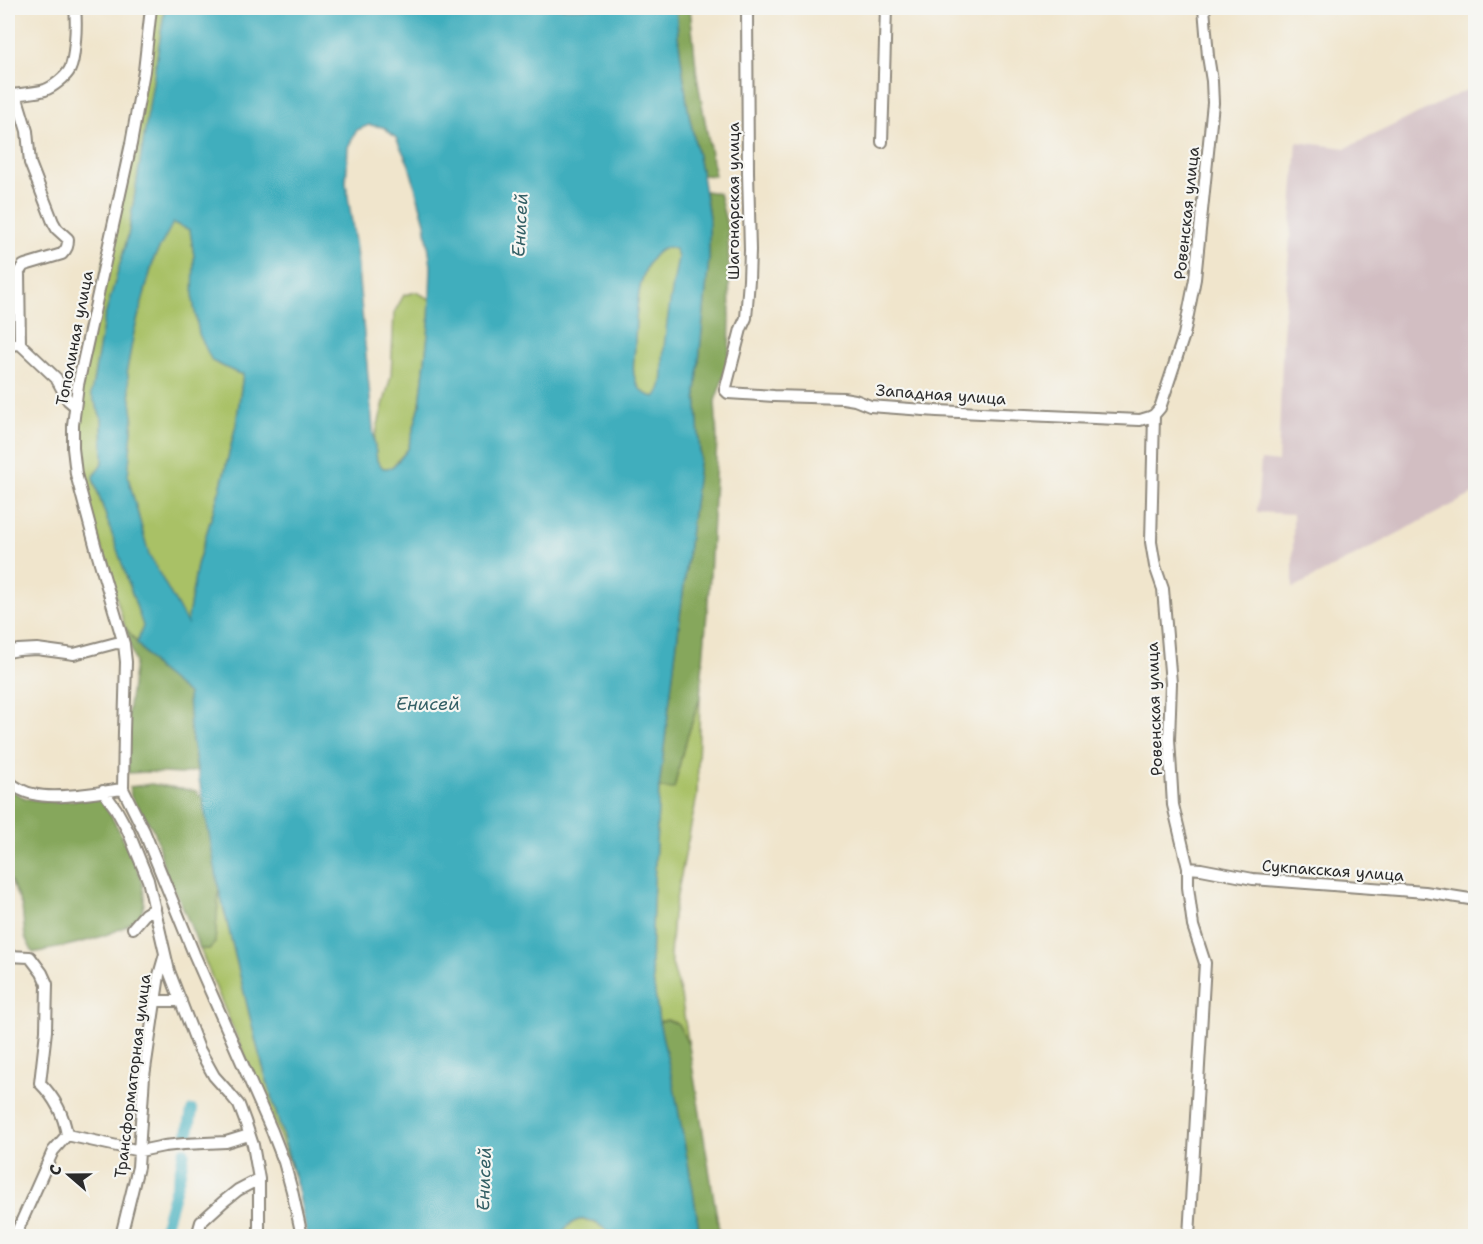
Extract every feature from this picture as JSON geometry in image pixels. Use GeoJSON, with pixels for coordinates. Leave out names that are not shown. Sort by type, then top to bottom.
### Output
{"type":"FeatureCollection","features":[{"type":"Feature","properties":{"kind":"street"},"geometry":{"type":"LineString","coordinates":[[74,405],[68,400],[56,378],[20,344],[20,269],[26,264],[62,254],[68,245],[68,239],[53,222],[30,163],[27,131],[12,95],[43,91],[69,70],[76,30],[75,8]]}},
{"type":"Feature","properties":{"kind":"street","name":"Тополиная улица"},"geometry":{"type":"LineString","coordinates":[[123,789],[126,662],[124,644],[76,474],[73,448],[74,405],[124,176],[144,71],[151,8]]}},
{"type":"Feature","properties":{"kind":"street","name":"Шагонарская улица"},"geometry":{"type":"LineString","coordinates":[[726,390],[741,329],[746,318],[749,270],[747,8]]}},
{"type":"Feature","properties":{"kind":"street"},"geometry":{"type":"LineString","coordinates":[[882,142],[886,8]]}},
{"type":"Feature","properties":{"kind":"street","name":"Ровенская улица"},"geometry":{"type":"LineString","coordinates":[[1189,1236],[1205,963],[1193,926],[1188,868],[1173,805],[1168,739],[1170,664],[1163,589],[1155,566],[1151,542],[1154,415],[1160,408],[1184,335],[1195,279],[1213,103],[1204,8]]}},
{"type":"Feature","properties":{"kind":"street"},"geometry":{"type":"LineString","coordinates":[[8,345],[20,344]]}},
{"type":"Feature","properties":{"kind":"street","name":"Западная улица"},"geometry":{"type":"LineString","coordinates":[[726,390],[731,394],[843,398],[870,406],[937,411],[1140,420],[1154,415]]}},
{"type":"Feature","properties":{"kind":"street"},"geometry":{"type":"LineString","coordinates":[[8,652],[37,649],[74,654],[116,643],[124,644]]}},
{"type":"Feature","properties":{"kind":"street"},"geometry":{"type":"LineString","coordinates":[[8,781],[20,789],[38,795],[61,796],[123,789],[144,831],[194,954],[284,1162],[302,1236]]}},
{"type":"Feature","properties":{"kind":"street"},"geometry":{"type":"LineString","coordinates":[[103,791],[128,831],[148,880],[165,954],[199,1049],[214,1076],[239,1105],[245,1121],[253,1145],[259,1179],[259,1236]]}},
{"type":"Feature","properties":{"kind":"street","name":"Сукпакская улица"},"geometry":{"type":"LineString","coordinates":[[1188,868],[1253,879],[1425,892],[1476,900]]}},
{"type":"Feature","properties":{"kind":"street"},"geometry":{"type":"LineString","coordinates":[[133,928],[145,914],[155,908]]}},
{"type":"Feature","properties":{"kind":"street","name":"Трансформаторная улица"},"geometry":{"type":"LineString","coordinates":[[121,1236],[138,1167],[141,1098],[159,975],[165,954]]}},
{"type":"Feature","properties":{"kind":"street"},"geometry":{"type":"LineString","coordinates":[[8,956],[30,957],[47,984],[46,1031],[40,1083],[58,1108],[65,1123],[67,1135]]}},
{"type":"Feature","properties":{"kind":"street"},"geometry":{"type":"LineString","coordinates":[[155,1000],[181,1001]]}},
{"type":"Feature","properties":{"kind":"street"},"geometry":{"type":"LineString","coordinates":[[245,1121],[264,1113]]}},
{"type":"Feature","properties":{"kind":"street"},"geometry":{"type":"LineString","coordinates":[[67,1135],[140,1151],[174,1145],[226,1142],[249,1135]]}},
{"type":"Feature","properties":{"kind":"street"},"geometry":{"type":"LineString","coordinates":[[15,1236],[53,1151],[67,1135]]}},
{"type":"Feature","properties":{"kind":"street"},"geometry":{"type":"LineString","coordinates":[[196,1236],[201,1222],[223,1202],[238,1190],[259,1179]]}},
{"type":"Feature","properties":{"kind":"shaded area"},"geometry":{"type":"Polygon","coordinates":[[[1475,86],[1475,493],[1293,588],[1293,514],[1257,512],[1261,460],[1278,462],[1283,334],[1297,142],[1346,148],[1475,86]]]}},
{"type":"Feature","properties":{"kind":"green space"},"geometry":{"type":"Polygon","coordinates":[[[154,8],[165,8],[128,236],[104,320],[91,394],[102,419],[103,461],[93,479],[144,626],[137,643],[125,627],[81,481],[77,448],[79,387],[154,8]]]}},
{"type":"Feature","properties":{"kind":"green space"},"geometry":{"type":"Polygon","coordinates":[[[676,8],[690,8],[697,77],[715,176],[702,175],[688,110],[676,8]]]}},
{"type":"Feature","properties":{"kind":"green space"},"geometry":{"type":"Polygon","coordinates":[[[705,191],[719,193],[728,230],[729,361],[715,401],[717,439],[710,576],[700,698],[683,750],[674,789],[659,788],[700,455],[696,392],[709,259],[709,218],[705,191]]]}},
{"type":"Feature","properties":{"kind":"green space"},"geometry":{"type":"Polygon","coordinates":[[[172,223],[190,229],[212,361],[243,374],[236,425],[222,482],[197,565],[187,624],[149,555],[128,477],[133,417],[127,369],[134,332],[154,258],[172,223]]]}},
{"type":"Feature","properties":{"kind":"green space"},"geometry":{"type":"Polygon","coordinates":[[[668,247],[675,249],[678,257],[663,379],[660,392],[655,397],[641,390],[634,375],[637,303],[649,262],[657,252],[668,247]]]}},
{"type":"Feature","properties":{"kind":"green space"},"geometry":{"type":"Polygon","coordinates":[[[416,292],[430,299],[420,405],[408,449],[391,468],[383,468],[377,461],[374,440],[391,376],[394,313],[404,295],[416,292]]]}},
{"type":"Feature","properties":{"kind":"green space"},"geometry":{"type":"Polygon","coordinates":[[[125,627],[157,669],[188,694],[190,729],[197,771],[181,774],[128,773],[127,720],[135,663],[125,627]]]}},
{"type":"Feature","properties":{"kind":"green space"},"geometry":{"type":"Polygon","coordinates":[[[700,698],[697,796],[673,915],[670,956],[681,996],[689,1046],[678,1024],[667,1020],[659,1022],[651,965],[653,901],[659,788],[674,788],[683,750],[700,698]]]}},
{"type":"Feature","properties":{"kind":"green space"},"geometry":{"type":"Polygon","coordinates":[[[151,784],[196,791],[202,798],[219,889],[215,943],[209,949],[200,949],[165,872],[155,832],[131,797],[130,787],[151,784]]]}},
{"type":"Feature","properties":{"kind":"green space"},"geometry":{"type":"Polygon","coordinates":[[[8,790],[26,798],[38,800],[65,801],[101,798],[138,870],[144,899],[142,911],[135,919],[109,934],[33,953],[25,937],[22,907],[8,878],[8,790]]]}},
{"type":"Feature","properties":{"kind":"green space"},"geometry":{"type":"Polygon","coordinates":[[[219,889],[257,1046],[297,1185],[272,1117],[200,949],[209,949],[215,942],[219,889]]]}},
{"type":"Feature","properties":{"kind":"green space"},"geometry":{"type":"Polygon","coordinates":[[[667,1020],[678,1024],[689,1046],[720,1236],[700,1236],[659,1022],[667,1020]]]}},
{"type":"Feature","properties":{"kind":"green space"},"geometry":{"type":"Polygon","coordinates":[[[579,1220],[597,1224],[612,1236],[560,1236],[568,1226],[579,1220]]]}},
{"type":"Feature","properties":{"kind":"water","name":"Енисей"},"geometry":{"type":"Polygon","coordinates":[[[165,8],[676,8],[688,110],[709,218],[709,259],[696,392],[700,455],[659,788],[651,965],[659,1022],[674,1087],[700,1236],[612,1236],[599,1224],[579,1220],[566,1228],[560,1236],[307,1236],[297,1185],[257,1046],[219,889],[190,729],[188,694],[157,669],[137,643],[143,626],[93,478],[103,461],[102,419],[91,394],[104,320],[128,236],[165,8]],[[369,125],[357,130],[348,147],[346,183],[356,249],[377,461],[383,468],[391,468],[408,449],[420,405],[429,326],[431,266],[425,223],[409,165],[396,138],[383,127],[369,125]],[[173,223],[154,258],[134,332],[127,369],[133,417],[128,477],[149,555],[187,623],[197,565],[222,482],[236,425],[243,374],[212,361],[199,334],[193,301],[194,256],[190,230],[173,223]],[[668,247],[657,252],[649,262],[640,288],[633,367],[635,379],[641,390],[655,397],[662,380],[665,334],[678,257],[675,249],[668,247]]]}},
{"type":"Feature","properties":{"kind":"waterway"},"geometry":{"type":"LineString","coordinates":[[188,1133],[192,1111]]}},
{"type":"Feature","properties":{"kind":"waterway"},"geometry":{"type":"LineString","coordinates":[[162,1236],[184,1152]]}}]}
